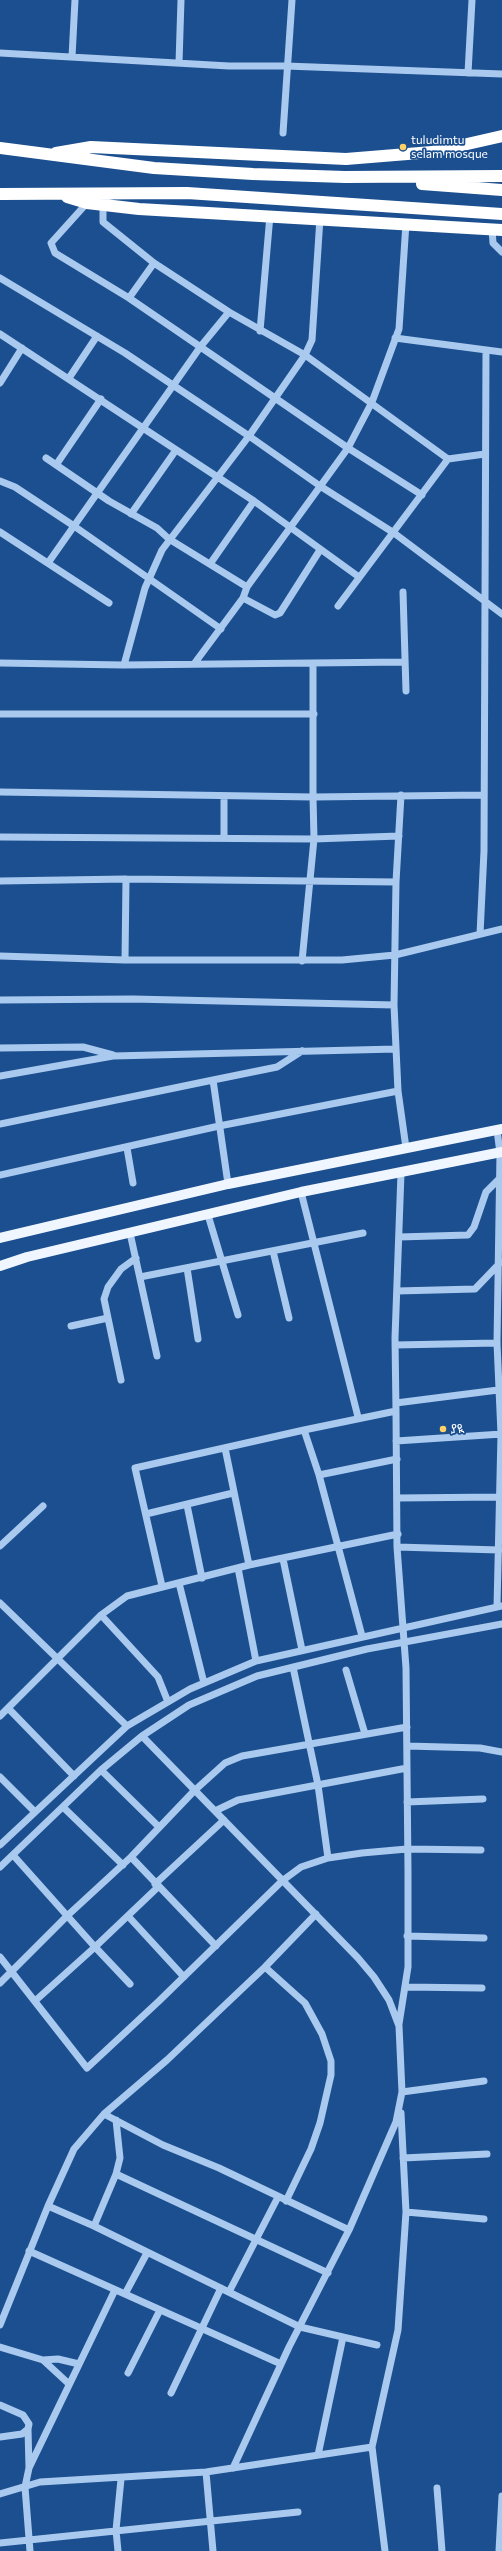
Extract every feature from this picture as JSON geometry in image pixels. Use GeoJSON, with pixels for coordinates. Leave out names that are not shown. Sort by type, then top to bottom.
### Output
{"type":"FeatureCollection","features":[{"type":"Feature","properties":{"kind":"highway"},"geometry":{"type":"LineString","coordinates":[[50,155],[91,147],[346,159],[432,152],[502,136]]}},
{"type":"Feature","properties":{"kind":"highway"},"geometry":{"type":"LineString","coordinates":[[0,148],[154,168],[345,177],[502,190]]}},
{"type":"Feature","properties":{"kind":"highway"},"geometry":{"type":"LineString","coordinates":[[345,177],[502,176]]}},
{"type":"Feature","properties":{"kind":"highway"},"geometry":{"type":"LineString","coordinates":[[0,194],[187,193],[502,214]]}},
{"type":"Feature","properties":{"kind":"highway"},"geometry":{"type":"LineString","coordinates":[[58,194],[87,203],[103,205],[497,229]]}},
{"type":"Feature","properties":{"kind":"main road"},"geometry":{"type":"LineString","coordinates":[[0,1238],[228,1184],[499,1129]]}},
{"type":"Feature","properties":{"kind":"main road"},"geometry":{"type":"LineString","coordinates":[[0,1266],[27,1257],[301,1192],[501,1153]]}},
{"type":"Feature","properties":{"kind":"street"},"geometry":{"type":"LineString","coordinates":[[72,57],[75,0]]}},
{"type":"Feature","properties":{"kind":"street"},"geometry":{"type":"LineString","coordinates":[[179,63],[181,0]]}},
{"type":"Feature","properties":{"kind":"street"},"geometry":{"type":"LineString","coordinates":[[283,133],[286,66],[292,0]]}},
{"type":"Feature","properties":{"kind":"street"},"geometry":{"type":"LineString","coordinates":[[468,73],[472,0]]}},
{"type":"Feature","properties":{"kind":"street"},"geometry":{"type":"LineString","coordinates":[[0,53],[179,63],[502,74]]}},
{"type":"Feature","properties":{"kind":"street"},"geometry":{"type":"LineString","coordinates":[[87,203],[51,243],[55,254],[129,298],[202,346],[348,448],[422,495]]}},
{"type":"Feature","properties":{"kind":"street"},"geometry":{"type":"LineString","coordinates":[[103,205],[103,222],[154,263],[260,331],[305,355],[372,402],[448,459],[485,454]]}},
{"type":"Feature","properties":{"kind":"street"},"geometry":{"type":"LineString","coordinates":[[260,331],[270,215]]}},
{"type":"Feature","properties":{"kind":"street"},"geometry":{"type":"LineString","coordinates":[[124,665],[145,588],[154,564],[169,539],[249,436],[305,355],[312,340],[320,218]]}},
{"type":"Feature","properties":{"kind":"street"},"geometry":{"type":"LineString","coordinates":[[194,664],[221,629],[243,598],[247,587],[348,448],[372,402],[395,338],[400,316],[406,224]]}},
{"type":"Feature","properties":{"kind":"street"},"geometry":{"type":"LineString","coordinates":[[497,229],[494,243],[502,252]]}},
{"type":"Feature","properties":{"kind":"street"},"geometry":{"type":"LineString","coordinates":[[129,298],[154,263]]}},
{"type":"Feature","properties":{"kind":"street"},"geometry":{"type":"LineString","coordinates":[[0,278],[97,336],[249,436],[320,486],[394,533],[502,614]]}},
{"type":"Feature","properties":{"kind":"street"},"geometry":{"type":"LineString","coordinates":[[48,563],[173,386],[229,312]]}},
{"type":"Feature","properties":{"kind":"street"},"geometry":{"type":"LineString","coordinates":[[0,334],[145,427],[176,450],[254,501],[359,577]]}},
{"type":"Feature","properties":{"kind":"street"},"geometry":{"type":"LineString","coordinates":[[70,378],[97,336]]}},
{"type":"Feature","properties":{"kind":"street"},"geometry":{"type":"LineString","coordinates":[[395,338],[502,352]]}},
{"type":"Feature","properties":{"kind":"street"},"geometry":{"type":"LineString","coordinates":[[0,383],[22,348]]}},
{"type":"Feature","properties":{"kind":"street"},"geometry":{"type":"LineString","coordinates":[[480,934],[484,851],[482,795],[486,602],[486,350]]}},
{"type":"Feature","properties":{"kind":"street"},"geometry":{"type":"LineString","coordinates":[[56,465],[101,399]]}},
{"type":"Feature","properties":{"kind":"street"},"geometry":{"type":"LineString","coordinates":[[131,514],[176,450]]}},
{"type":"Feature","properties":{"kind":"street"},"geometry":{"type":"LineString","coordinates":[[46,458],[98,494],[157,528],[169,539],[247,587]]}},
{"type":"Feature","properties":{"kind":"street"},"geometry":{"type":"LineString","coordinates":[[338,606],[448,459]]}},
{"type":"Feature","properties":{"kind":"street"},"geometry":{"type":"LineString","coordinates":[[0,481],[15,487],[74,526],[221,629]]}},
{"type":"Feature","properties":{"kind":"street"},"geometry":{"type":"LineString","coordinates":[[210,564],[254,501]]}},
{"type":"Feature","properties":{"kind":"street"},"geometry":{"type":"LineString","coordinates":[[0,532],[109,603]]}},
{"type":"Feature","properties":{"kind":"street"},"geometry":{"type":"LineString","coordinates":[[243,598],[275,615],[280,613],[320,550]]}},
{"type":"Feature","properties":{"kind":"street"},"geometry":{"type":"LineString","coordinates":[[403,592],[406,691]]}},
{"type":"Feature","properties":{"kind":"street"},"geometry":{"type":"LineString","coordinates":[[0,663],[124,665],[405,662]]}},
{"type":"Feature","properties":{"kind":"street"},"geometry":{"type":"LineString","coordinates":[[302,961],[314,838],[312,797],[314,714],[313,664]]}},
{"type":"Feature","properties":{"kind":"street"},"geometry":{"type":"LineString","coordinates":[[0,714],[314,714]]}},
{"type":"Feature","properties":{"kind":"street"},"geometry":{"type":"LineString","coordinates":[[0,792],[135,794],[224,798],[482,795]]}},
{"type":"Feature","properties":{"kind":"street"},"geometry":{"type":"LineString","coordinates":[[401,795],[396,882],[394,1005],[398,1091],[406,1148]]}},
{"type":"Feature","properties":{"kind":"street"},"geometry":{"type":"LineString","coordinates":[[224,798],[224,837]]}},
{"type":"Feature","properties":{"kind":"street"},"geometry":{"type":"LineString","coordinates":[[0,837],[314,838],[399,836]]}},
{"type":"Feature","properties":{"kind":"street"},"geometry":{"type":"LineString","coordinates":[[125,960],[126,879]]}},
{"type":"Feature","properties":{"kind":"street"},"geometry":{"type":"LineString","coordinates":[[0,881],[309,879],[396,882]]}},
{"type":"Feature","properties":{"kind":"street"},"geometry":{"type":"LineString","coordinates":[[0,956],[125,960],[342,960],[395,954],[502,929]]}},
{"type":"Feature","properties":{"kind":"street"},"geometry":{"type":"LineString","coordinates":[[0,1000],[133,999],[394,1005]]}},
{"type":"Feature","properties":{"kind":"street"},"geometry":{"type":"LineString","coordinates":[[0,1048],[83,1047],[113,1056]]}},
{"type":"Feature","properties":{"kind":"street"},"geometry":{"type":"LineString","coordinates":[[0,1076],[113,1056],[396,1049]]}},
{"type":"Feature","properties":{"kind":"street"},"geometry":{"type":"LineString","coordinates":[[0,1124],[277,1067],[302,1051]]}},
{"type":"Feature","properties":{"kind":"street"},"geometry":{"type":"LineString","coordinates":[[213,1080],[228,1184]]}},
{"type":"Feature","properties":{"kind":"street"},"geometry":{"type":"LineString","coordinates":[[0,1175],[127,1148],[219,1126],[398,1091]]}},
{"type":"Feature","properties":{"kind":"street"},"geometry":{"type":"LineString","coordinates":[[0,1846],[127,1726],[204,1683],[256,1661],[402,1627],[500,1607],[499,1550],[502,1434],[498,1390],[500,1368],[497,1343],[500,1315],[501,1262],[501,1153],[499,1129]]}},
{"type":"Feature","properties":{"kind":"street"},"geometry":{"type":"LineString","coordinates":[[127,1148],[133,1183]]}},
{"type":"Feature","properties":{"kind":"street"},"geometry":{"type":"LineString","coordinates":[[233,2468],[281,2364],[349,2230],[389,2140],[400,2107],[402,2092],[399,2026],[408,1967],[407,1727],[406,1668],[403,1643],[398,1547],[395,1345],[401,1173]]}},
{"type":"Feature","properties":{"kind":"street"},"geometry":{"type":"LineString","coordinates":[[399,1237],[468,1234],[474,1227],[486,1192],[500,1178]]}},
{"type":"Feature","properties":{"kind":"street"},"geometry":{"type":"LineString","coordinates":[[301,1192],[358,1417]]}},
{"type":"Feature","properties":{"kind":"street"},"geometry":{"type":"LineString","coordinates":[[208,1215],[238,1315]]}},
{"type":"Feature","properties":{"kind":"street"},"geometry":{"type":"LineString","coordinates":[[130,1233],[157,1356]]}},
{"type":"Feature","properties":{"kind":"street"},"geometry":{"type":"LineString","coordinates":[[140,1277],[363,1233]]}},
{"type":"Feature","properties":{"kind":"street"},"geometry":{"type":"LineString","coordinates":[[273,1251],[289,1318]]}},
{"type":"Feature","properties":{"kind":"street"},"geometry":{"type":"LineString","coordinates":[[121,1380],[104,1299],[108,1287],[121,1269],[136,1258]]}},
{"type":"Feature","properties":{"kind":"street"},"geometry":{"type":"LineString","coordinates":[[397,1291],[475,1289],[501,1262]]}},
{"type":"Feature","properties":{"kind":"street"},"geometry":{"type":"LineString","coordinates":[[187,1268],[198,1339]]}},
{"type":"Feature","properties":{"kind":"street"},"geometry":{"type":"LineString","coordinates":[[71,1326],[108,1318]]}},
{"type":"Feature","properties":{"kind":"street"},"geometry":{"type":"LineString","coordinates":[[395,1345],[497,1343]]}},
{"type":"Feature","properties":{"kind":"street"},"geometry":{"type":"LineString","coordinates":[[396,1402],[498,1390]]}},
{"type":"Feature","properties":{"kind":"street"},"geometry":{"type":"LineString","coordinates":[[162,1586],[135,1468],[358,1417],[396,1411]]}},
{"type":"Feature","properties":{"kind":"street"},"geometry":{"type":"LineString","coordinates":[[304,1430],[319,1475],[362,1636]]}},
{"type":"Feature","properties":{"kind":"street"},"geometry":{"type":"LineString","coordinates":[[396,1441],[502,1434]]}},
{"type":"Feature","properties":{"kind":"street"},"geometry":{"type":"LineString","coordinates":[[225,1448],[233,1494],[250,1565]]}},
{"type":"Feature","properties":{"kind":"street"},"geometry":{"type":"LineString","coordinates":[[319,1475],[397,1459]]}},
{"type":"Feature","properties":{"kind":"street"},"geometry":{"type":"LineString","coordinates":[[146,1514],[233,1494]]}},
{"type":"Feature","properties":{"kind":"street"},"geometry":{"type":"LineString","coordinates":[[398,1498],[500,1497]]}},
{"type":"Feature","properties":{"kind":"street"},"geometry":{"type":"LineString","coordinates":[[187,1505],[202,1578]]}},
{"type":"Feature","properties":{"kind":"street"},"geometry":{"type":"LineString","coordinates":[[0,1546],[43,1506]]}},
{"type":"Feature","properties":{"kind":"street"},"geometry":{"type":"LineString","coordinates":[[0,1716],[9,1709],[101,1615],[127,1596],[250,1565],[338,1548],[398,1534]]}},
{"type":"Feature","properties":{"kind":"street"},"geometry":{"type":"LineString","coordinates":[[398,1547],[499,1550]]}},
{"type":"Feature","properties":{"kind":"street"},"geometry":{"type":"LineString","coordinates":[[283,1559],[302,1650]]}},
{"type":"Feature","properties":{"kind":"street"},"geometry":{"type":"LineString","coordinates":[[238,1568],[256,1661]]}},
{"type":"Feature","properties":{"kind":"street"},"geometry":{"type":"LineString","coordinates":[[179,1583],[204,1683]]}},
{"type":"Feature","properties":{"kind":"street"},"geometry":{"type":"LineString","coordinates":[[1,1607],[58,1658],[127,1726]]}},
{"type":"Feature","properties":{"kind":"street"},"geometry":{"type":"LineString","coordinates":[[101,1615],[158,1677],[168,1702]]}},
{"type":"Feature","properties":{"kind":"street"},"geometry":{"type":"LineString","coordinates":[[0,1867],[101,1770],[142,1736],[189,1705],[257,1676],[403,1643],[502,1624]]}},
{"type":"Feature","properties":{"kind":"street"},"geometry":{"type":"LineString","coordinates":[[293,1667],[318,1785],[328,1858]]}},
{"type":"Feature","properties":{"kind":"street"},"geometry":{"type":"LineString","coordinates":[[346,1670],[365,1734]]}},
{"type":"Feature","properties":{"kind":"street"},"geometry":{"type":"LineString","coordinates":[[9,1709],[74,1776]]}},
{"type":"Feature","properties":{"kind":"street"},"geometry":{"type":"LineString","coordinates":[[0,1983],[67,1916],[131,1858],[194,1791],[225,1763],[242,1756],[407,1727]]}},
{"type":"Feature","properties":{"kind":"street"},"geometry":{"type":"LineString","coordinates":[[142,1736],[194,1791],[316,1914],[374,1977],[389,2000],[399,2026]]}},
{"type":"Feature","properties":{"kind":"street"},"geometry":{"type":"LineString","coordinates":[[407,1746],[464,1747],[502,1752]]}},
{"type":"Feature","properties":{"kind":"street"},"geometry":{"type":"LineString","coordinates":[[215,1811],[238,1800],[407,1768]]}},
{"type":"Feature","properties":{"kind":"street"},"geometry":{"type":"LineString","coordinates":[[101,1770],[159,1827]]}},
{"type":"Feature","properties":{"kind":"street"},"geometry":{"type":"LineString","coordinates":[[0,1777],[35,1812]]}},
{"type":"Feature","properties":{"kind":"street"},"geometry":{"type":"LineString","coordinates":[[407,1802],[483,1799]]}},
{"type":"Feature","properties":{"kind":"street"},"geometry":{"type":"LineString","coordinates":[[63,1807],[123,1865]]}},
{"type":"Feature","properties":{"kind":"street"},"geometry":{"type":"LineString","coordinates":[[35,2001],[96,1947],[224,1820]]}},
{"type":"Feature","properties":{"kind":"street"},"geometry":{"type":"LineString","coordinates":[[0,1957],[87,2068],[184,1977],[282,1881],[301,1867],[328,1858],[407,1849],[481,1850]]}},
{"type":"Feature","properties":{"kind":"street"},"geometry":{"type":"LineString","coordinates":[[13,1855],[130,1984]]}},
{"type":"Feature","properties":{"kind":"street"},"geometry":{"type":"LineString","coordinates":[[131,1858],[216,1946]]}},
{"type":"Feature","properties":{"kind":"street"},"geometry":{"type":"LineString","coordinates":[[0,2324],[2,2315],[48,2206],[74,2149],[104,2114],[167,2060],[265,1967],[316,1914]]}},
{"type":"Feature","properties":{"kind":"street"},"geometry":{"type":"LineString","coordinates":[[128,1916],[184,1977]]}},
{"type":"Feature","properties":{"kind":"street"},"geometry":{"type":"LineString","coordinates":[[407,1936],[484,1938]]}},
{"type":"Feature","properties":{"kind":"street"},"geometry":{"type":"LineString","coordinates":[[265,1967],[305,2003],[322,2034],[331,2060],[331,2076],[320,2123],[311,2149],[286,2201]]}},
{"type":"Feature","properties":{"kind":"street"},"geometry":{"type":"LineString","coordinates":[[405,1987],[482,1988]]}},
{"type":"Feature","properties":{"kind":"street"},"geometry":{"type":"LineString","coordinates":[[402,2092],[484,2081]]}},
{"type":"Feature","properties":{"kind":"street"},"geometry":{"type":"LineString","coordinates":[[385,2551],[372,2447],[398,2330],[406,2212],[400,2107]]}},
{"type":"Feature","properties":{"kind":"street"},"geometry":{"type":"LineString","coordinates":[[104,2114],[163,2145],[219,2168],[349,2230]]}},
{"type":"Feature","properties":{"kind":"street"},"geometry":{"type":"LineString","coordinates":[[94,2226],[116,2174],[120,2158],[116,2120]]}},
{"type":"Feature","properties":{"kind":"street"},"geometry":{"type":"LineString","coordinates":[[403,2158],[487,2154]]}},
{"type":"Feature","properties":{"kind":"street"},"geometry":{"type":"LineString","coordinates":[[116,2174],[328,2274]]}},
{"type":"Feature","properties":{"kind":"street"},"geometry":{"type":"LineString","coordinates":[[229,2292],[278,2197]]}},
{"type":"Feature","properties":{"kind":"street"},"geometry":{"type":"LineString","coordinates":[[48,2206],[94,2226],[300,2327],[377,2345]]}},
{"type":"Feature","properties":{"kind":"street"},"geometry":{"type":"LineString","coordinates":[[406,2212],[484,2219]]}},
{"type":"Feature","properties":{"kind":"street"},"geometry":{"type":"LineString","coordinates":[[30,2251],[281,2364]]}},
{"type":"Feature","properties":{"kind":"street"},"geometry":{"type":"LineString","coordinates":[[125,2294],[147,2253]]}},
{"type":"Feature","properties":{"kind":"street"},"geometry":{"type":"LineString","coordinates":[[171,2393],[221,2288]]}},
{"type":"Feature","properties":{"kind":"street"},"geometry":{"type":"LineString","coordinates":[[29,2468],[116,2290]]}},
{"type":"Feature","properties":{"kind":"street"},"geometry":{"type":"LineString","coordinates":[[128,2373],[160,2310]]}},
{"type":"Feature","properties":{"kind":"street"},"geometry":{"type":"LineString","coordinates":[[318,2455],[343,2337]]}},
{"type":"Feature","properties":{"kind":"street"},"geometry":{"type":"LineString","coordinates":[[0,2347],[43,2360],[58,2359],[79,2364]]}},
{"type":"Feature","properties":{"kind":"street"},"geometry":{"type":"LineString","coordinates":[[43,2360],[69,2384]]}},
{"type":"Feature","properties":{"kind":"street"},"geometry":{"type":"LineString","coordinates":[[0,2405],[23,2415],[29,2424],[29,2468],[25,2487],[30,2551]]}},
{"type":"Feature","properties":{"kind":"street"},"geometry":{"type":"LineString","coordinates":[[0,2437],[22,2434],[28,2429]]}},
{"type":"Feature","properties":{"kind":"street"},"geometry":{"type":"LineString","coordinates":[[0,2494],[40,2482],[121,2479],[206,2472],[372,2447]]}},
{"type":"Feature","properties":{"kind":"street"},"geometry":{"type":"LineString","coordinates":[[206,2472],[213,2551]]}},
{"type":"Feature","properties":{"kind":"street"},"geometry":{"type":"LineString","coordinates":[[118,2551],[116,2530],[121,2479]]}},
{"type":"Feature","properties":{"kind":"street"},"geometry":{"type":"LineString","coordinates":[[437,2488],[442,2551]]}},
{"type":"Feature","properties":{"kind":"street"},"geometry":{"type":"LineString","coordinates":[[499,2551],[502,2496]]}},
{"type":"Feature","properties":{"kind":"street"},"geometry":{"type":"LineString","coordinates":[[0,2543],[298,2512]]}},
{"type":"Feature","properties":{"kind":"place","name":"tuludimtu selam mosque"},"geometry":{"type":"Point","coordinates":[403,147]}},
{"type":"Feature","properties":{"kind":"place","name":"ያዪ"},"geometry":{"type":"Point","coordinates":[443,1429]}}]}
